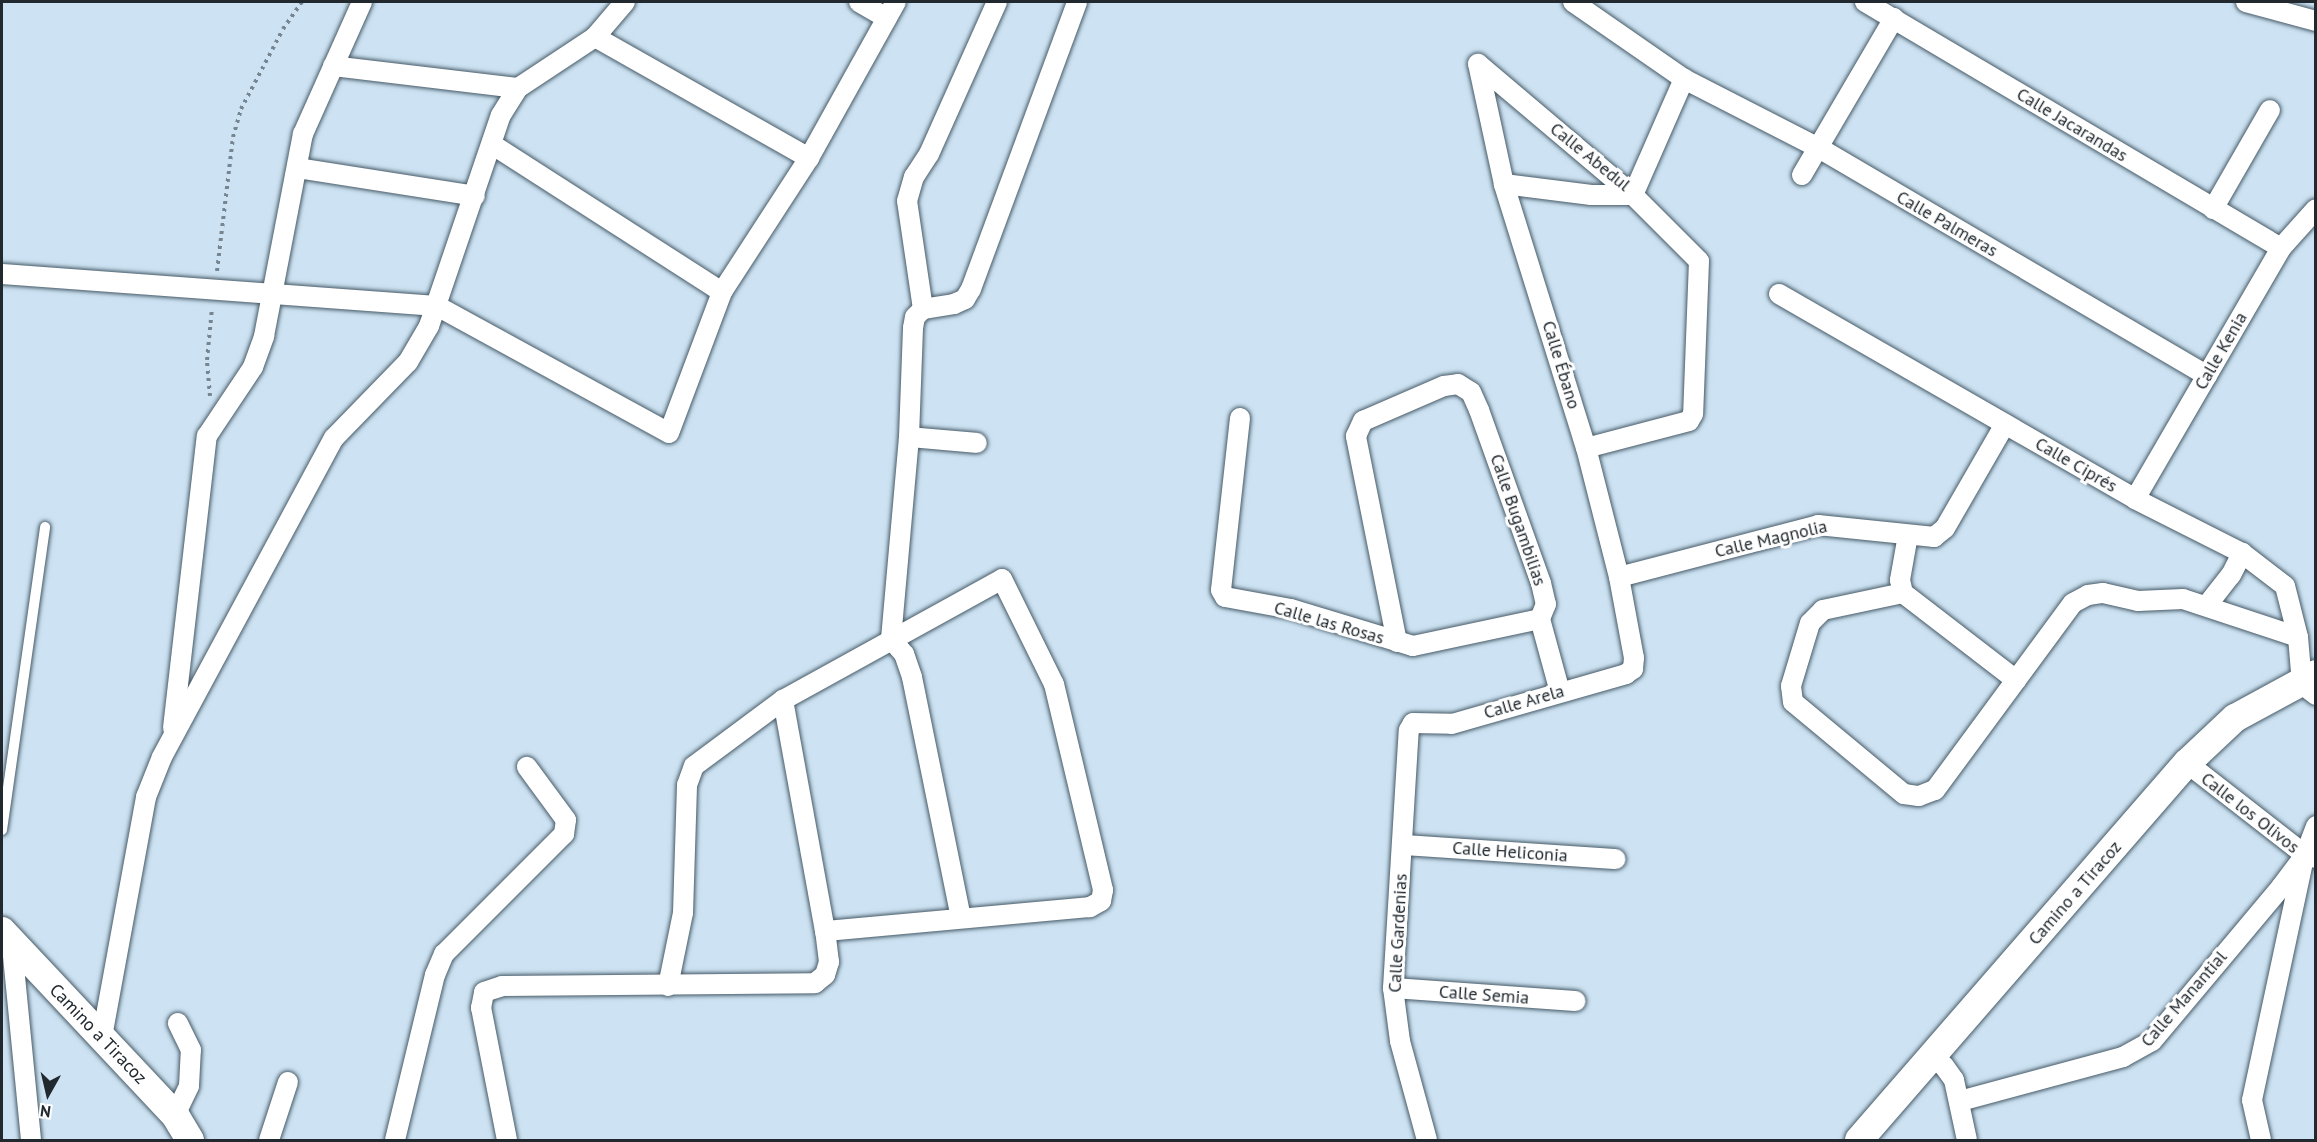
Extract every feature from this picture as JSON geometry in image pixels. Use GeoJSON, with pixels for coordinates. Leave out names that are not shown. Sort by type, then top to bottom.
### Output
{"type":"FeatureCollection","features":[{"type":"Feature","properties":{"kind":"street"},"geometry":{"type":"LineString","coordinates":[[171,739],[207,436],[253,367],[272,296],[303,134],[362,2]]}},
{"type":"Feature","properties":{"kind":"street"},"geometry":{"type":"LineString","coordinates":[[102,1037],[146,798],[171,739],[334,438],[408,362],[437,306],[501,116],[518,88],[595,37],[625,2]]}},
{"type":"Feature","properties":{"kind":"street"},"geometry":{"type":"LineString","coordinates":[[2,274],[272,296],[437,306],[669,433],[722,292],[809,158],[892,10],[859,2]]}},
{"type":"Feature","properties":{"kind":"street"},"geometry":{"type":"LineString","coordinates":[[923,309],[908,201],[914,177],[929,154],[997,2]]}},
{"type":"Feature","properties":{"kind":"street"},"geometry":{"type":"LineString","coordinates":[[961,918],[912,677],[904,654],[891,639],[909,437],[912,328],[915,317],[923,309],[954,304],[965,299],[971,289],[1077,2]]}},
{"type":"Feature","properties":{"kind":"street","name":"Calle Palmeras"},"geometry":{"type":"LineString","coordinates":[[1573,2],[1684,79],[1819,148],[2207,376]]}},
{"type":"Feature","properties":{"kind":"street","name":"Calle Jacarandas"},"geometry":{"type":"LineString","coordinates":[[1865,2],[2281,248]]}},
{"type":"Feature","properties":{"kind":"street"},"geometry":{"type":"LineString","coordinates":[[2246,2],[2316,21]]}},
{"type":"Feature","properties":{"kind":"street"},"geometry":{"type":"LineString","coordinates":[[1802,175],[1894,18]]}},
{"type":"Feature","properties":{"kind":"street"},"geometry":{"type":"LineString","coordinates":[[595,37],[809,158]]}},
{"type":"Feature","properties":{"kind":"street","name":"Calle Abedul"},"geometry":{"type":"LineString","coordinates":[[1478,64],[1633,195],[1684,79]]}},
{"type":"Feature","properties":{"kind":"street","name":"Calle Ébano"},"geometry":{"type":"LineString","coordinates":[[1478,64],[1504,184],[1586,448],[1619,577],[1633,669]]}},
{"type":"Feature","properties":{"kind":"street"},"geometry":{"type":"LineString","coordinates":[[333,66],[518,88]]}},
{"type":"Feature","properties":{"kind":"street"},"geometry":{"type":"LineString","coordinates":[[2213,209],[2270,110]]}},
{"type":"Feature","properties":{"kind":"street"},"geometry":{"type":"LineString","coordinates":[[493,145],[722,292]]}},
{"type":"Feature","properties":{"kind":"street"},"geometry":{"type":"LineString","coordinates":[[297,168],[475,196]]}},
{"type":"Feature","properties":{"kind":"street"},"geometry":{"type":"LineString","coordinates":[[1504,184],[1591,195],[1633,195],[1699,261],[1693,414],[1689,421],[1586,448]]}},
{"type":"Feature","properties":{"kind":"street","name":"Calle Kenia"},"geometry":{"type":"LineString","coordinates":[[2135,499],[2281,248],[2316,209]]}},
{"type":"Feature","properties":{"kind":"street","name":"Calle Ciprés"},"geometry":{"type":"LineString","coordinates":[[1779,294],[2135,499],[2242,553],[2284,586],[2311,684]]}},
{"type":"Feature","properties":{"kind":"street","name":"Calle Bugambilias"},"geometry":{"type":"LineString","coordinates":[[1397,642],[1356,447],[1358,427],[1444,386],[1466,387],[1479,410],[1541,583],[1546,604],[1540,619],[1560,692]]}},
{"type":"Feature","properties":{"kind":"street","name":"Calle las Rosas"},"geometry":{"type":"LineString","coordinates":[[1240,418],[1221,590],[1235,602],[1291,609],[1413,646],[1540,619]]}},
{"type":"Feature","properties":{"kind":"street","name":"Calle Magnolia"},"geometry":{"type":"LineString","coordinates":[[1619,577],[1818,525],[1934,537],[1945,528],[2005,424]]}},
{"type":"Feature","properties":{"kind":"street"},"geometry":{"type":"LineString","coordinates":[[909,437],[977,443]]}},
{"type":"Feature","properties":{"kind":"street"},"geometry":{"type":"LineString","coordinates":[[1908,535],[1900,580],[1903,593],[2016,680]]}},
{"type":"Feature","properties":{"kind":"street"},"geometry":{"type":"LineString","coordinates":[[2208,604],[2231,575],[2242,553]]}},
{"type":"Feature","properties":{"kind":"street"},"geometry":{"type":"LineString","coordinates":[[668,986],[684,913],[687,785],[694,766],[783,700],[1002,579],[1054,684],[1103,890],[1101,901],[1090,907],[825,931]]}},
{"type":"Feature","properties":{"kind":"street"},"geometry":{"type":"LineString","coordinates":[[1903,593],[1823,610],[1810,623],[1791,686],[1793,702],[1904,794],[1919,796],[1935,790],[2073,603],[2088,595],[2103,593],[2138,601],[2183,599],[2208,604],[2298,637]]}},
{"type":"Feature","properties":{"kind":"street","name":"Calle Arela"},"geometry":{"type":"LineString","coordinates":[[1413,723],[1452,724],[1633,669]]}},
{"type":"Feature","properties":{"kind":"street","name":"Camino a Tiracoz"},"geometry":{"type":"LineString","coordinates":[[1859,1140],[2187,763],[2235,718],[2311,684]]}},
{"type":"Feature","properties":{"kind":"street"},"geometry":{"type":"LineString","coordinates":[[507,1140],[481,1008],[484,992],[502,986],[815,983],[825,975],[830,962],[783,700]]}},
{"type":"Feature","properties":{"kind":"street","name":"Calle Gardenias"},"geometry":{"type":"LineString","coordinates":[[1413,723],[1393,988],[1400,1041],[1427,1140]]}},
{"type":"Feature","properties":{"kind":"street","name":"Calle los Olivos"},"geometry":{"type":"LineString","coordinates":[[2187,763],[2310,857]]}},
{"type":"Feature","properties":{"kind":"street"},"geometry":{"type":"LineString","coordinates":[[394,1140],[435,975],[444,954],[564,834],[566,820],[527,767]]}},
{"type":"Feature","properties":{"kind":"street","name":"Calle Manantial"},"geometry":{"type":"LineString","coordinates":[[1960,1101],[2139,1050],[2152,1041],[2310,857],[2316,826]]}},
{"type":"Feature","properties":{"kind":"street","name":"Calle Heliconia"},"geometry":{"type":"LineString","coordinates":[[1403,845],[1616,859]]}},
{"type":"Feature","properties":{"kind":"street"},"geometry":{"type":"LineString","coordinates":[[2261,1140],[2252,1100],[2310,857]]}},
{"type":"Feature","properties":{"kind":"street"},"geometry":{"type":"LineString","coordinates":[[7,938],[31,1140]]}},
{"type":"Feature","properties":{"kind":"street","name":"Camino a Tiracoz"},"geometry":{"type":"LineString","coordinates":[[7,938],[102,1037],[177,1128],[190,1140]]}},
{"type":"Feature","properties":{"kind":"street","name":"Calle Semia"},"geometry":{"type":"LineString","coordinates":[[1393,988],[1576,1001]]}},
{"type":"Feature","properties":{"kind":"street"},"geometry":{"type":"LineString","coordinates":[[177,1128],[189,1086],[191,1050],[178,1023]]}},
{"type":"Feature","properties":{"kind":"street"},"geometry":{"type":"LineString","coordinates":[[1932,1058],[1944,1066],[1960,1101],[1967,1140]]}},
{"type":"Feature","properties":{"kind":"street"},"geometry":{"type":"LineString","coordinates":[[269,1140],[288,1082]]}},
{"type":"Feature","properties":{"kind":"lane"},"geometry":{"type":"LineString","coordinates":[[2,830],[45,526]]}},
{"type":"Feature","properties":{"kind":"path"},"geometry":{"type":"LineString","coordinates":[[210,398],[207,360],[233,137],[241,109],[283,29],[302,2]]}}]}
